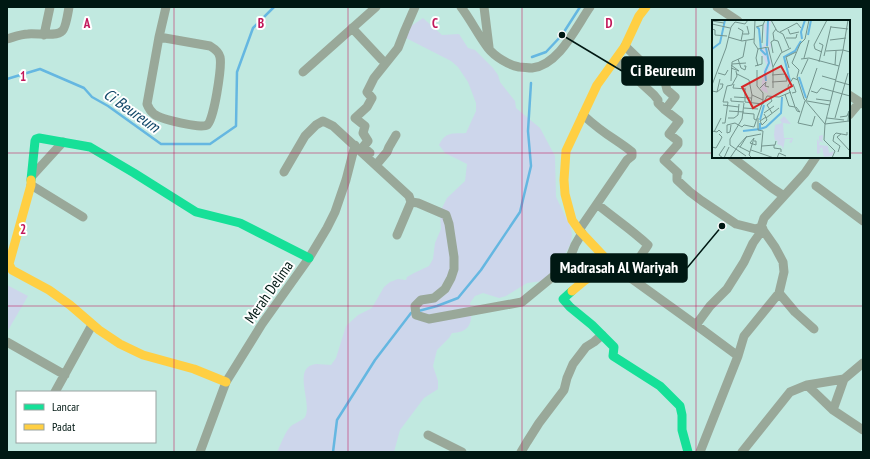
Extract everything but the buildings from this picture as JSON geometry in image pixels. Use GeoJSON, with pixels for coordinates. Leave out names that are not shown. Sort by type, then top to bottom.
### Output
{"type":"FeatureCollection","features":[{"type":"Feature","properties":{"kind":"street"},"geometry":{"type":"LineString","coordinates":[[44,34],[50,7]]}},
{"type":"Feature","properties":{"kind":"street"},"geometry":{"type":"LineString","coordinates":[[7,39],[28,34],[58,34],[63,30],[69,7]]}},
{"type":"Feature","properties":{"kind":"street"},"geometry":{"type":"LineString","coordinates":[[159,37],[210,46],[216,50],[220,56],[217,94],[209,124],[205,126],[198,126],[154,115],[149,110],[147,104],[159,37],[166,7]]}},
{"type":"Feature","properties":{"kind":"street"},"geometry":{"type":"LineString","coordinates":[[303,72],[376,7]]}},
{"type":"Feature","properties":{"kind":"street"},"geometry":{"type":"LineString","coordinates":[[397,235],[411,202],[410,199],[363,147],[368,141],[363,134],[365,126],[356,118],[367,107],[372,98],[367,92],[368,89],[374,78],[398,48],[415,7]]}},
{"type":"Feature","properties":{"kind":"street"},"geometry":{"type":"LineString","coordinates":[[461,7],[489,49],[501,59],[514,66],[531,68],[544,64],[557,54],[566,44],[590,7]]}},
{"type":"Feature","properties":{"kind":"street"},"geometry":{"type":"LineString","coordinates":[[484,7],[489,49]]}},
{"type":"Feature","properties":{"kind":"street"},"geometry":{"type":"LineString","coordinates":[[646,7],[639,16],[626,46],[597,85],[566,151],[564,180],[565,194],[572,220],[580,232],[610,263],[738,356]]}},
{"type":"Feature","properties":{"kind":"street"},"geometry":{"type":"LineString","coordinates":[[717,7],[736,20]]}},
{"type":"Feature","properties":{"kind":"street"},"geometry":{"type":"LineString","coordinates":[[352,28],[382,60]]}},
{"type":"Feature","properties":{"kind":"street"},"geometry":{"type":"LineString","coordinates":[[626,46],[665,82],[667,90],[675,97],[665,110]]}},
{"type":"Feature","properties":{"kind":"street"},"geometry":{"type":"LineString","coordinates":[[616,60],[654,95],[658,100],[658,103],[665,110],[679,121],[669,134],[678,142],[678,144],[664,160],[678,173],[677,180],[702,201],[736,224],[756,229],[762,228]]}},
{"type":"Feature","properties":{"kind":"street"},"geometry":{"type":"LineString","coordinates":[[850,96],[861,103],[850,114]]}},
{"type":"Feature","properties":{"kind":"street"},"geometry":{"type":"LineString","coordinates":[[411,202],[418,203],[446,215],[449,224],[454,257],[454,269],[445,290],[434,298],[421,300],[416,310],[429,320],[522,302],[567,265],[580,232],[596,204],[627,160],[632,156],[632,152],[626,146],[598,128],[583,115]]}},
{"type":"Feature","properties":{"kind":"street"},"geometry":{"type":"LineString","coordinates":[[284,172],[305,136],[316,125],[323,121],[333,126],[377,164]]}},
{"type":"Feature","properties":{"kind":"street"},"geometry":{"type":"LineString","coordinates":[[377,164],[387,152],[396,135]]}},
{"type":"Feature","properties":{"kind":"street"},"geometry":{"type":"LineString","coordinates":[[226,382],[205,373],[144,355],[115,341],[92,325],[49,290],[12,270],[9,264],[31,181],[34,142],[39,138],[90,147],[196,212],[240,223],[309,258]]}},
{"type":"Feature","properties":{"kind":"street"},"geometry":{"type":"LineString","coordinates":[[31,181],[63,142]]}},
{"type":"Feature","properties":{"kind":"street","name":"Merah Delima"},"geometry":{"type":"LineString","coordinates":[[200,452],[226,382],[262,324],[309,258],[327,228],[335,212],[346,180],[355,145]]}},
{"type":"Feature","properties":{"kind":"street"},"geometry":{"type":"LineString","coordinates":[[733,158],[784,196]]}},
{"type":"Feature","properties":{"kind":"street"},"geometry":{"type":"LineString","coordinates":[[696,325],[710,306],[731,283],[762,228],[764,218],[805,173],[815,158]]}},
{"type":"Feature","properties":{"kind":"street"},"geometry":{"type":"LineString","coordinates":[[31,181],[83,217]]}},
{"type":"Feature","properties":{"kind":"street"},"geometry":{"type":"LineString","coordinates":[[816,186],[863,221]]}},
{"type":"Feature","properties":{"kind":"street"},"geometry":{"type":"LineString","coordinates":[[596,204],[648,244],[628,275]]}},
{"type":"Feature","properties":{"kind":"street"},"geometry":{"type":"LineString","coordinates":[[700,452],[738,356],[744,336],[779,293],[784,272],[783,262],[762,228]]}},
{"type":"Feature","properties":{"kind":"street"},"geometry":{"type":"LineString","coordinates":[[610,263],[584,281],[563,299],[569,308],[584,319],[614,347],[613,356],[660,386],[680,406],[682,415],[682,430],[688,452]]}},
{"type":"Feature","properties":{"kind":"street"},"geometry":{"type":"LineString","coordinates":[[779,293],[795,312],[814,330]]}},
{"type":"Feature","properties":{"kind":"street"},"geometry":{"type":"LineString","coordinates":[[56,391],[92,325]]}},
{"type":"Feature","properties":{"kind":"street"},"geometry":{"type":"LineString","coordinates":[[521,452],[539,423],[564,390],[573,364],[586,347],[602,335]]}},
{"type":"Feature","properties":{"kind":"street"},"geometry":{"type":"LineString","coordinates":[[7,342],[65,375]]}},
{"type":"Feature","properties":{"kind":"street"},"geometry":{"type":"LineString","coordinates":[[832,410],[844,379],[863,363]]}},
{"type":"Feature","properties":{"kind":"street"},"geometry":{"type":"LineString","coordinates":[[742,452],[790,392],[807,385],[844,379]]}},
{"type":"Feature","properties":{"kind":"street"},"geometry":{"type":"LineString","coordinates":[[807,385],[832,410],[863,430]]}},
{"type":"Feature","properties":{"kind":"street"},"geometry":{"type":"LineString","coordinates":[[428,435],[462,452]]}},
{"type":"Feature","properties":{"kind":"shaded area"},"geometry":{"type":"Polygon","coordinates":[[[423,18],[442,35],[459,34],[468,48],[475,50],[493,68],[498,75],[500,82],[515,101],[516,108],[540,128],[555,156],[556,197],[570,226],[572,234],[571,242],[550,277],[543,281],[527,283],[506,296],[499,298],[483,293],[475,296],[470,303],[470,324],[464,331],[452,333],[437,350],[433,366],[438,381],[438,389],[424,398],[400,430],[394,452],[277,452],[290,427],[305,417],[307,403],[304,386],[305,372],[309,367],[316,364],[331,365],[336,358],[346,326],[358,315],[372,308],[384,287],[390,282],[398,279],[406,280],[407,277],[429,266],[433,259],[435,243],[441,229],[440,212],[447,198],[465,181],[467,164],[445,153],[439,145],[447,135],[466,133],[476,111],[476,103],[468,82],[458,67],[451,61],[406,38],[405,30],[423,18]]]}},
{"type":"Feature","properties":{"kind":"shaded area"},"geometry":{"type":"Polygon","coordinates":[[[7,285],[28,296],[7,332],[7,285]]]}},
{"type":"Feature","properties":{"kind":"waterway","name":"Ci Beureum"},"geometry":{"type":"LineString","coordinates":[[7,79],[40,69],[84,88],[92,97],[108,106],[161,144],[210,144],[236,126],[237,72],[253,28],[274,7]]}},
{"type":"Feature","properties":{"kind":"waterway","name":"Ci Beureum"},"geometry":{"type":"LineString","coordinates":[[532,57],[546,52],[562,35],[580,7]]}},
{"type":"Feature","properties":{"kind":"waterway"},"geometry":{"type":"LineString","coordinates":[[333,452],[337,420],[375,360],[411,313],[437,306],[458,298],[481,270],[520,212],[531,166],[528,131],[531,83]]}},
{"type":"Feature","properties":{"kind":"traffic: fast"},"geometry":{"type":"LineString","coordinates":[[31,180],[36,139],[39,138],[90,147],[196,212],[240,223],[309,258]]}},
{"type":"Feature","properties":{"kind":"traffic: fast"},"geometry":{"type":"LineString","coordinates":[[572,291],[563,299],[614,347],[613,356],[660,386],[680,406],[682,415],[682,430],[688,452]]}},
{"type":"Feature","properties":{"kind":"traffic: slow"},"geometry":{"type":"LineString","coordinates":[[572,291],[610,263],[579,230],[572,220],[565,194],[564,180],[566,151],[597,85],[625,46],[639,16],[646,7]]}},
{"type":"Feature","properties":{"kind":"traffic: slow"},"geometry":{"type":"LineString","coordinates":[[31,180],[31,185],[9,264],[12,270],[49,290],[70,305],[99,330],[120,344],[143,355],[194,369],[226,382]]}},
{"type":"Feature","properties":{"kind":"place","name":"Ci Beureum"},"geometry":{"type":"Point","coordinates":[562,35]}},
{"type":"Feature","properties":{"kind":"place","name":"Madrasah Al Wariyah"},"geometry":{"type":"Point","coordinates":[722,226]}}]}
